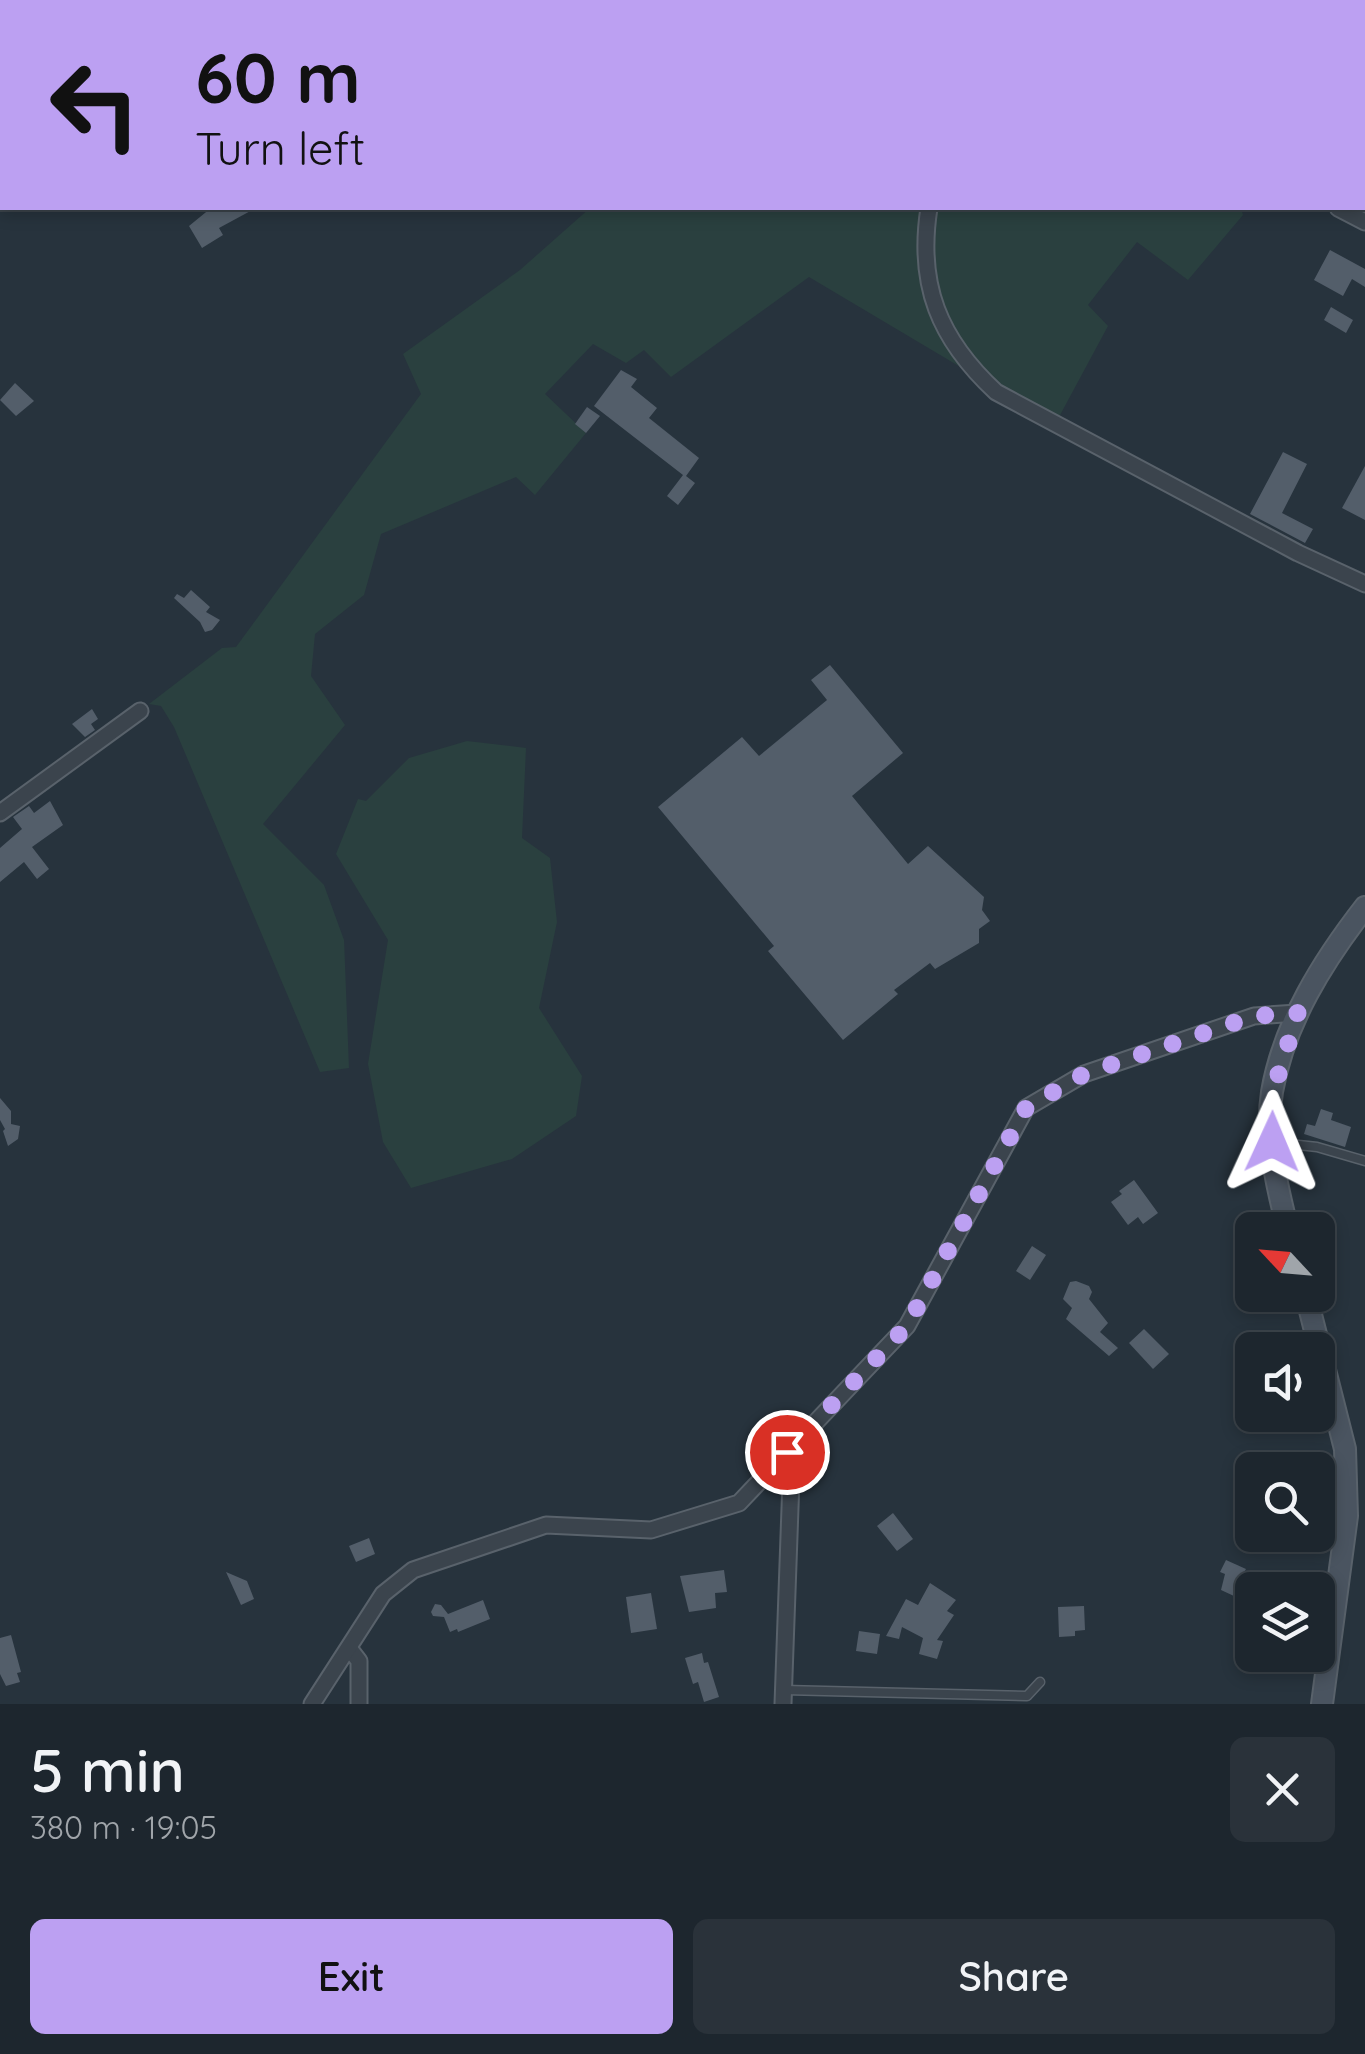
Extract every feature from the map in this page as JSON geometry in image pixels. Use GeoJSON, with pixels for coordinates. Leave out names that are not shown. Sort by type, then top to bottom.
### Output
{"type":"FeatureCollection","features":[{"type":"Feature","properties":{"kind":"main road"},"geometry":{"type":"LineString","coordinates":[[1284,1212],[1272,1142],[1272,1095],[1298,1013],[1337,943],[1365,907]]}},
{"type":"Feature","properties":{"kind":"main road"},"geometry":{"type":"LineString","coordinates":[[1310,1312],[1346,1449],[1347,1516],[1322,1704]]}},
{"type":"Feature","properties":{"kind":"street"},"geometry":{"type":"LineString","coordinates":[[929,210],[924,261],[936,314],[971,369],[996,392],[1298,554],[1365,584]]}},
{"type":"Feature","properties":{"kind":"street"},"geometry":{"type":"LineString","coordinates":[[1342,210],[1365,222]]}},
{"type":"Feature","properties":{"kind":"street"},"geometry":{"type":"LineString","coordinates":[[0,813],[140,711]]}},
{"type":"Feature","properties":{"kind":"street"},"geometry":{"type":"LineString","coordinates":[[312,1704],[383,1594],[412,1570],[546,1525],[651,1530],[739,1503],[907,1326],[1026,1108],[1084,1074],[1254,1016],[1298,1013]]}},
{"type":"Feature","properties":{"kind":"street"},"geometry":{"type":"LineString","coordinates":[[784,1697],[791,1480],[787,1452]]}},
{"type":"Feature","properties":{"kind":"street"},"geometry":{"type":"LineString","coordinates":[[349,1648],[359,1661],[358,1704]]}},
{"type":"Feature","properties":{"kind":"lane"},"geometry":{"type":"LineString","coordinates":[[1272,1142],[1318,1148],[1365,1161]]}},
{"type":"Feature","properties":{"kind":"lane"},"geometry":{"type":"LineString","coordinates":[[784,1697],[1027,1696],[1040,1682]]}},
{"type":"Feature","properties":{"kind":"green space"},"geometry":{"type":"Polygon","coordinates":[[[588,210],[1242,210],[1243,215],[1188,280],[1137,242],[1088,305],[1108,326],[1059,417],[1063,428],[809,277],[671,377],[644,350],[626,363],[593,344],[545,394],[586,433],[535,495],[516,477],[381,534],[364,595],[315,634],[311,676],[345,725],[263,824],[324,885],[344,940],[349,1068],[320,1072],[174,727],[161,706],[149,704],[222,648],[236,647],[421,394],[403,354],[520,270],[588,210]]]}},
{"type":"Feature","properties":{"kind":"green space"},"geometry":{"type":"Polygon","coordinates":[[[467,741],[526,748],[522,838],[550,858],[557,922],[539,1008],[582,1076],[576,1116],[512,1159],[411,1188],[383,1142],[368,1064],[388,940],[336,854],[358,799],[366,801],[409,758],[467,741]]]}},
{"type":"Feature","properties":{"kind":"building"},"geometry":{"type":"Polygon","coordinates":[[[209,210],[252,210],[219,228],[223,235],[202,248],[189,226],[209,210]]]}},
{"type":"Feature","properties":{"kind":"building"},"geometry":{"type":"Polygon","coordinates":[[[1330,250],[1365,269],[1365,287],[1352,279],[1343,296],[1314,280],[1330,250]]]}},
{"type":"Feature","properties":{"kind":"building"},"geometry":{"type":"Polygon","coordinates":[[[1331,307],[1353,320],[1346,333],[1324,320],[1331,307]]]}},
{"type":"Feature","properties":{"kind":"building"},"geometry":{"type":"Polygon","coordinates":[[[621,370],[637,379],[631,387],[657,408],[649,418],[699,458],[686,476],[695,483],[678,505],[667,496],[683,475],[594,406],[621,370]]]}},
{"type":"Feature","properties":{"kind":"building"},"geometry":{"type":"Polygon","coordinates":[[[15,383],[34,401],[16,416],[0,400],[15,383]]]}},
{"type":"Feature","properties":{"kind":"building"},"geometry":{"type":"Polygon","coordinates":[[[587,407],[600,416],[586,433],[575,424],[587,407]]]}},
{"type":"Feature","properties":{"kind":"building"},"geometry":{"type":"Polygon","coordinates":[[[1283,452],[1307,464],[1282,513],[1313,529],[1305,543],[1250,514],[1283,452]]]}},
{"type":"Feature","properties":{"kind":"building"},"geometry":{"type":"Polygon","coordinates":[[[1365,466],[1365,520],[1342,508],[1365,466]]]}},
{"type":"Feature","properties":{"kind":"building"},"geometry":{"type":"Polygon","coordinates":[[[191,590],[210,607],[206,612],[220,620],[212,630],[205,632],[200,622],[174,598],[177,594],[184,598],[191,590]]]}},
{"type":"Feature","properties":{"kind":"building"},"geometry":{"type":"Polygon","coordinates":[[[830,665],[903,753],[852,796],[908,864],[928,846],[984,897],[982,910],[990,921],[979,929],[979,943],[935,969],[930,963],[894,990],[898,994],[843,1040],[768,951],[774,946],[658,807],[742,737],[759,756],[827,700],[811,680],[830,665]]]}},
{"type":"Feature","properties":{"kind":"building"},"geometry":{"type":"Polygon","coordinates":[[[92,709],[98,719],[91,724],[95,730],[85,737],[72,724],[92,709]]]}},
{"type":"Feature","properties":{"kind":"building"},"geometry":{"type":"Polygon","coordinates":[[[50,801],[63,825],[32,847],[49,869],[37,879],[24,862],[0,882],[0,848],[22,829],[13,817],[29,806],[34,813],[50,801]]]}},
{"type":"Feature","properties":{"kind":"building"},"geometry":{"type":"Polygon","coordinates":[[[0,1098],[11,1111],[11,1124],[20,1126],[18,1139],[8,1146],[0,1120],[0,1098]]]}},
{"type":"Feature","properties":{"kind":"building"},"geometry":{"type":"Polygon","coordinates":[[[1321,1109],[1333,1113],[1331,1120],[1351,1127],[1345,1147],[1304,1134],[1307,1124],[1315,1126],[1321,1109]]]}},
{"type":"Feature","properties":{"kind":"building"},"geometry":{"type":"Polygon","coordinates":[[[1134,1180],[1158,1213],[1143,1224],[1138,1217],[1128,1225],[1111,1202],[1134,1180]]]}},
{"type":"Feature","properties":{"kind":"building"},"geometry":{"type":"Polygon","coordinates":[[[1032,1246],[1046,1255],[1030,1280],[1016,1271],[1032,1246]]]}},
{"type":"Feature","properties":{"kind":"building"},"geometry":{"type":"Polygon","coordinates":[[[1070,1282],[1089,1286],[1089,1299],[1108,1323],[1100,1332],[1118,1348],[1109,1356],[1066,1319],[1072,1308],[1063,1299],[1070,1282]]]}},
{"type":"Feature","properties":{"kind":"building"},"geometry":{"type":"Polygon","coordinates":[[[1144,1329],[1169,1354],[1153,1369],[1129,1343],[1144,1329]]]}},
{"type":"Feature","properties":{"kind":"building"},"geometry":{"type":"Polygon","coordinates":[[[893,1513],[913,1539],[897,1551],[877,1526],[893,1513]]]}},
{"type":"Feature","properties":{"kind":"building"},"geometry":{"type":"Polygon","coordinates":[[[369,1538],[375,1554],[356,1562],[349,1546],[369,1538]]]}},
{"type":"Feature","properties":{"kind":"building"},"geometry":{"type":"Polygon","coordinates":[[[1226,1560],[1246,1569],[1235,1572],[1235,1596],[1221,1590],[1225,1574],[1220,1572],[1226,1560]]]}},
{"type":"Feature","properties":{"kind":"building"},"geometry":{"type":"Polygon","coordinates":[[[724,1570],[727,1592],[715,1593],[716,1608],[689,1612],[680,1576],[724,1570]]]}},
{"type":"Feature","properties":{"kind":"building"},"geometry":{"type":"Polygon","coordinates":[[[226,1572],[247,1581],[254,1599],[241,1605],[226,1572]]]}},
{"type":"Feature","properties":{"kind":"building"},"geometry":{"type":"Polygon","coordinates":[[[930,1583],[956,1600],[947,1611],[954,1615],[937,1640],[943,1641],[937,1659],[919,1654],[923,1638],[902,1627],[899,1639],[886,1636],[906,1599],[918,1605],[930,1583]]]}},
{"type":"Feature","properties":{"kind":"building"},"geometry":{"type":"Polygon","coordinates":[[[651,1593],[657,1629],[631,1633],[626,1597],[651,1593]]]}},
{"type":"Feature","properties":{"kind":"building"},"geometry":{"type":"Polygon","coordinates":[[[483,1600],[490,1619],[458,1632],[450,1632],[444,1617],[433,1616],[431,1612],[435,1604],[448,1614],[483,1600]]]}},
{"type":"Feature","properties":{"kind":"building"},"geometry":{"type":"Polygon","coordinates":[[[1084,1606],[1085,1630],[1075,1631],[1075,1636],[1059,1637],[1058,1607],[1084,1606]]]}},
{"type":"Feature","properties":{"kind":"building"},"geometry":{"type":"Polygon","coordinates":[[[859,1631],[880,1634],[877,1654],[856,1651],[859,1631]]]}},
{"type":"Feature","properties":{"kind":"building"},"geometry":{"type":"Polygon","coordinates":[[[11,1635],[21,1672],[17,1673],[20,1682],[6,1686],[0,1674],[0,1638],[11,1635]]]}},
{"type":"Feature","properties":{"kind":"building"},"geometry":{"type":"Polygon","coordinates":[[[702,1653],[719,1697],[704,1702],[685,1658],[702,1653]]]}},
{"type":"Feature","properties":{"kind":"route"},"geometry":{"type":"LineString","coordinates":[[787,1452],[907,1326],[1026,1108],[1084,1074],[1254,1016],[1298,1013],[1272,1095],[1272,1142]]}}]}
